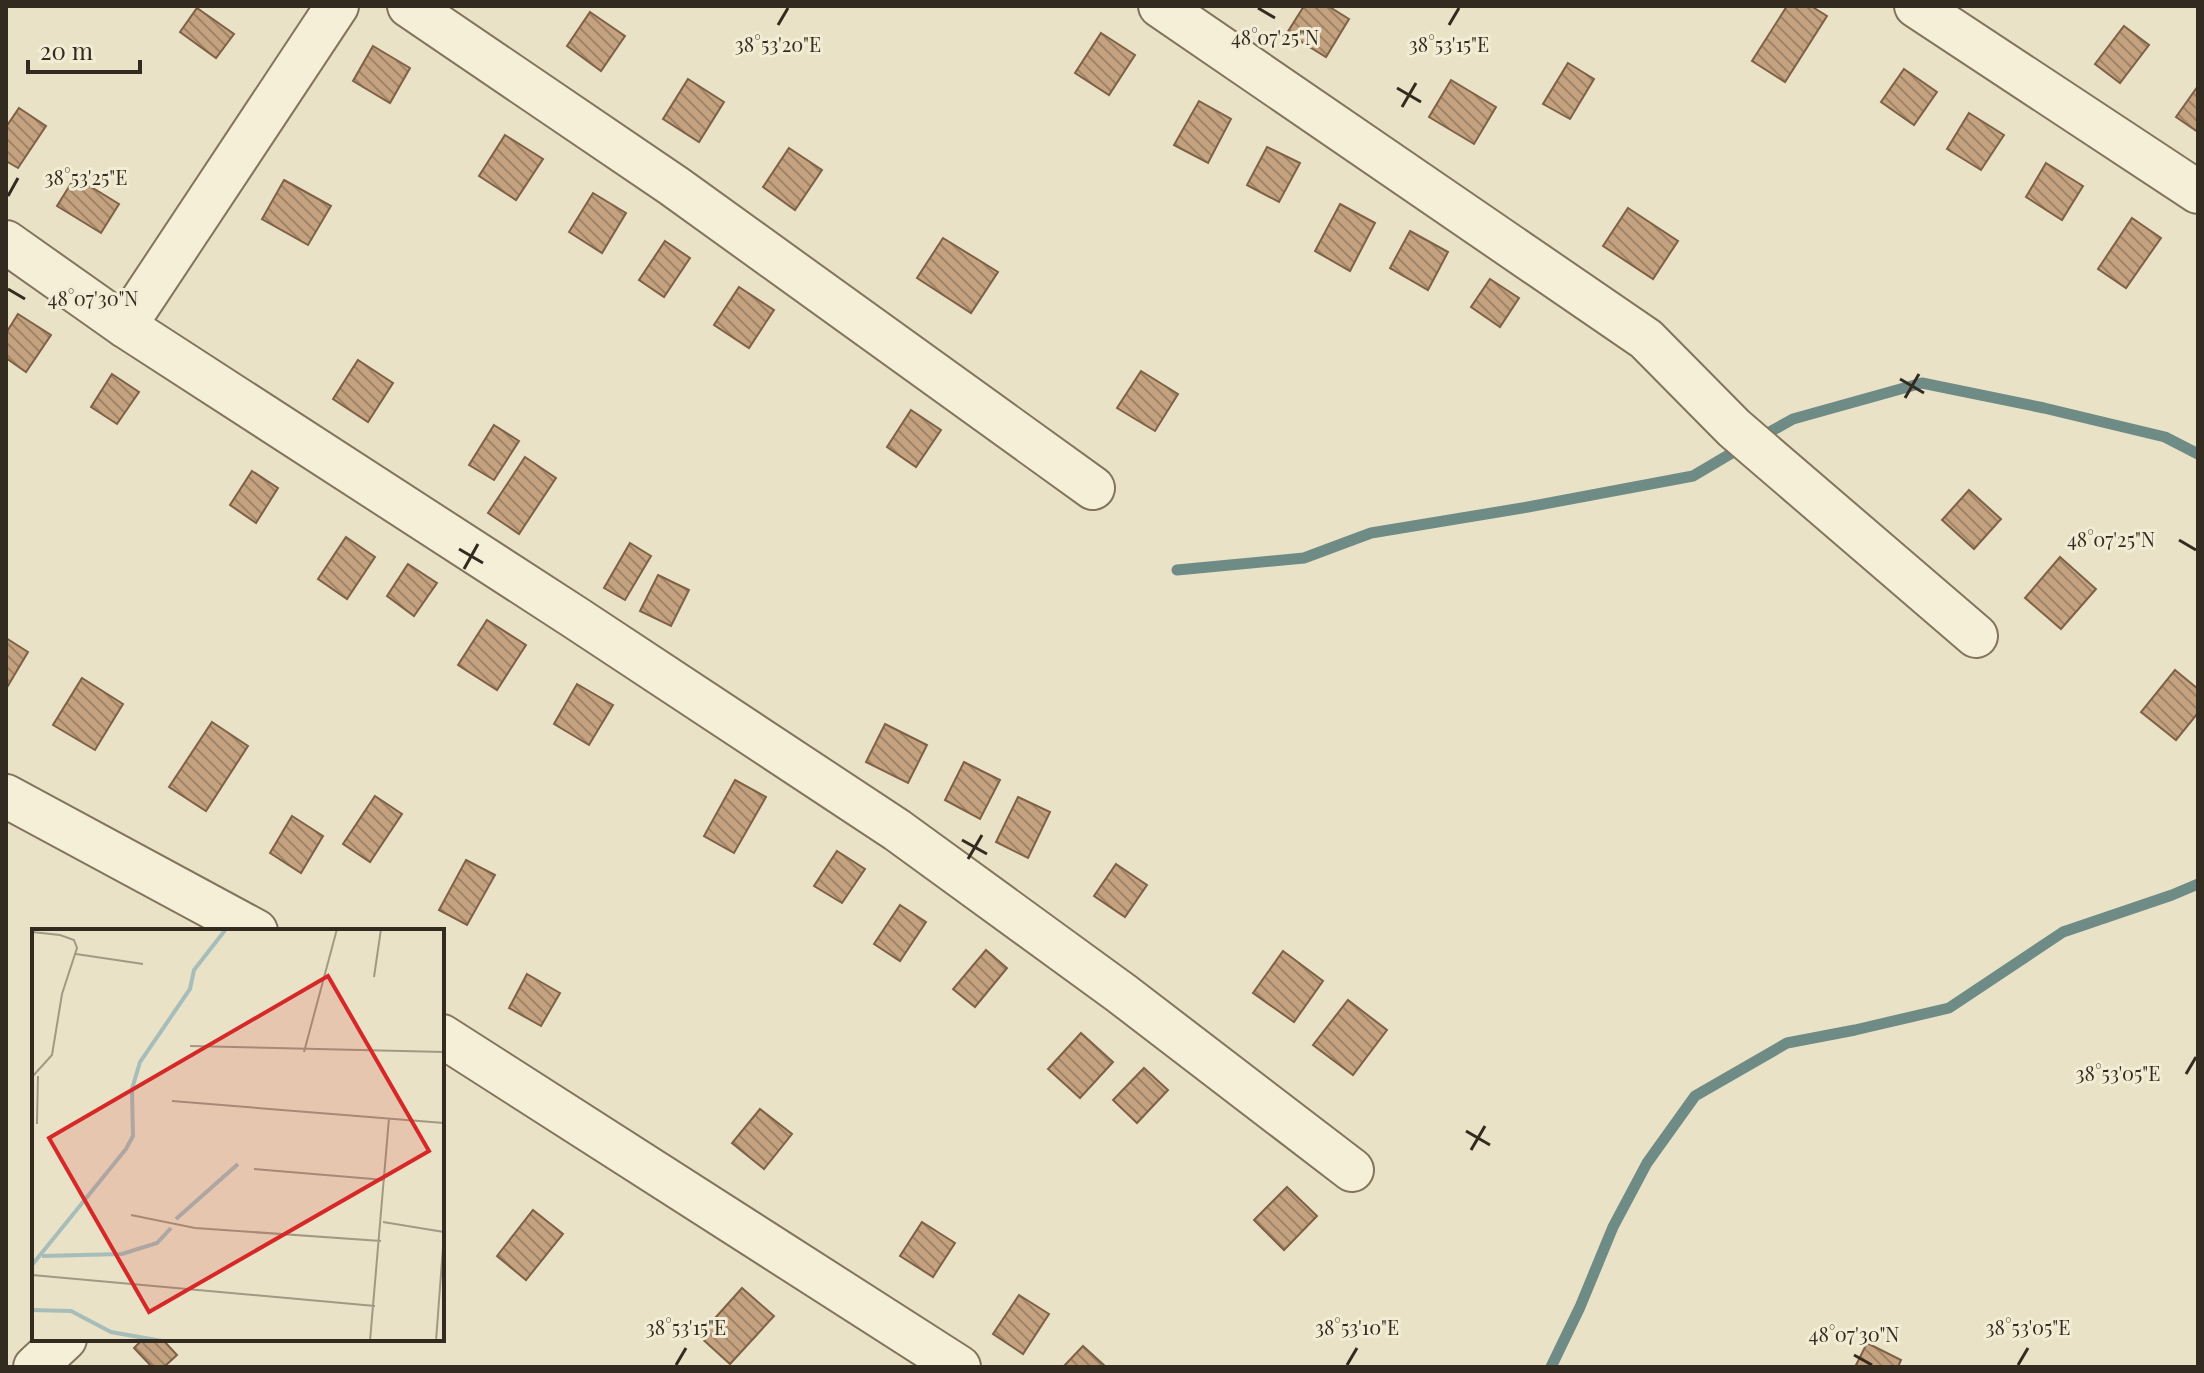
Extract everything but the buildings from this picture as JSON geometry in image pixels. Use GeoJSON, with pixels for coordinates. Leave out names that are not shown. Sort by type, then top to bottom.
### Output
{"type":"FeatureCollection","features":[{"type":"Feature","properties":{"kind":"street"},"geometry":{"type":"LineString","coordinates":[[125,326],[337,6]]}},
{"type":"Feature","properties":{"kind":"street"},"geometry":{"type":"LineString","coordinates":[[409,6],[674,186],[1093,488]]}},
{"type":"Feature","properties":{"kind":"street"},"geometry":{"type":"LineString","coordinates":[[1160,6],[1646,339],[1734,428],[1976,636]]}},
{"type":"Feature","properties":{"kind":"street"},"geometry":{"type":"LineString","coordinates":[[1916,6],[2198,192]]}},
{"type":"Feature","properties":{"kind":"street"},"geometry":{"type":"LineString","coordinates":[[6,242],[125,326],[897,830],[1121,993],[1352,1170]]}},
{"type":"Feature","properties":{"kind":"street"},"geometry":{"type":"LineString","coordinates":[[6,796],[252,929]]}},
{"type":"Feature","properties":{"kind":"street"},"geometry":{"type":"LineString","coordinates":[[444,1037],[959,1367]]}},
{"type":"Feature","properties":{"kind":"street"},"geometry":{"type":"LineString","coordinates":[[35,1367],[63,1341]]}},
{"type":"Feature","properties":{"kind":"waterway"},"geometry":{"type":"LineString","coordinates":[[1757,439],[1793,419],[1922,383],[2165,437],[2198,454]]}},
{"type":"Feature","properties":{"kind":"waterway"},"geometry":{"type":"LineString","coordinates":[[1177,570],[1304,558],[1371,533],[1693,476],[1742,447]]}},
{"type":"Feature","properties":{"kind":"waterway"},"geometry":{"type":"LineString","coordinates":[[1551,1367],[1613,1227],[1647,1163],[1695,1096],[1787,1043],[1949,1008],[2063,932],[2198,884]]}}]}
